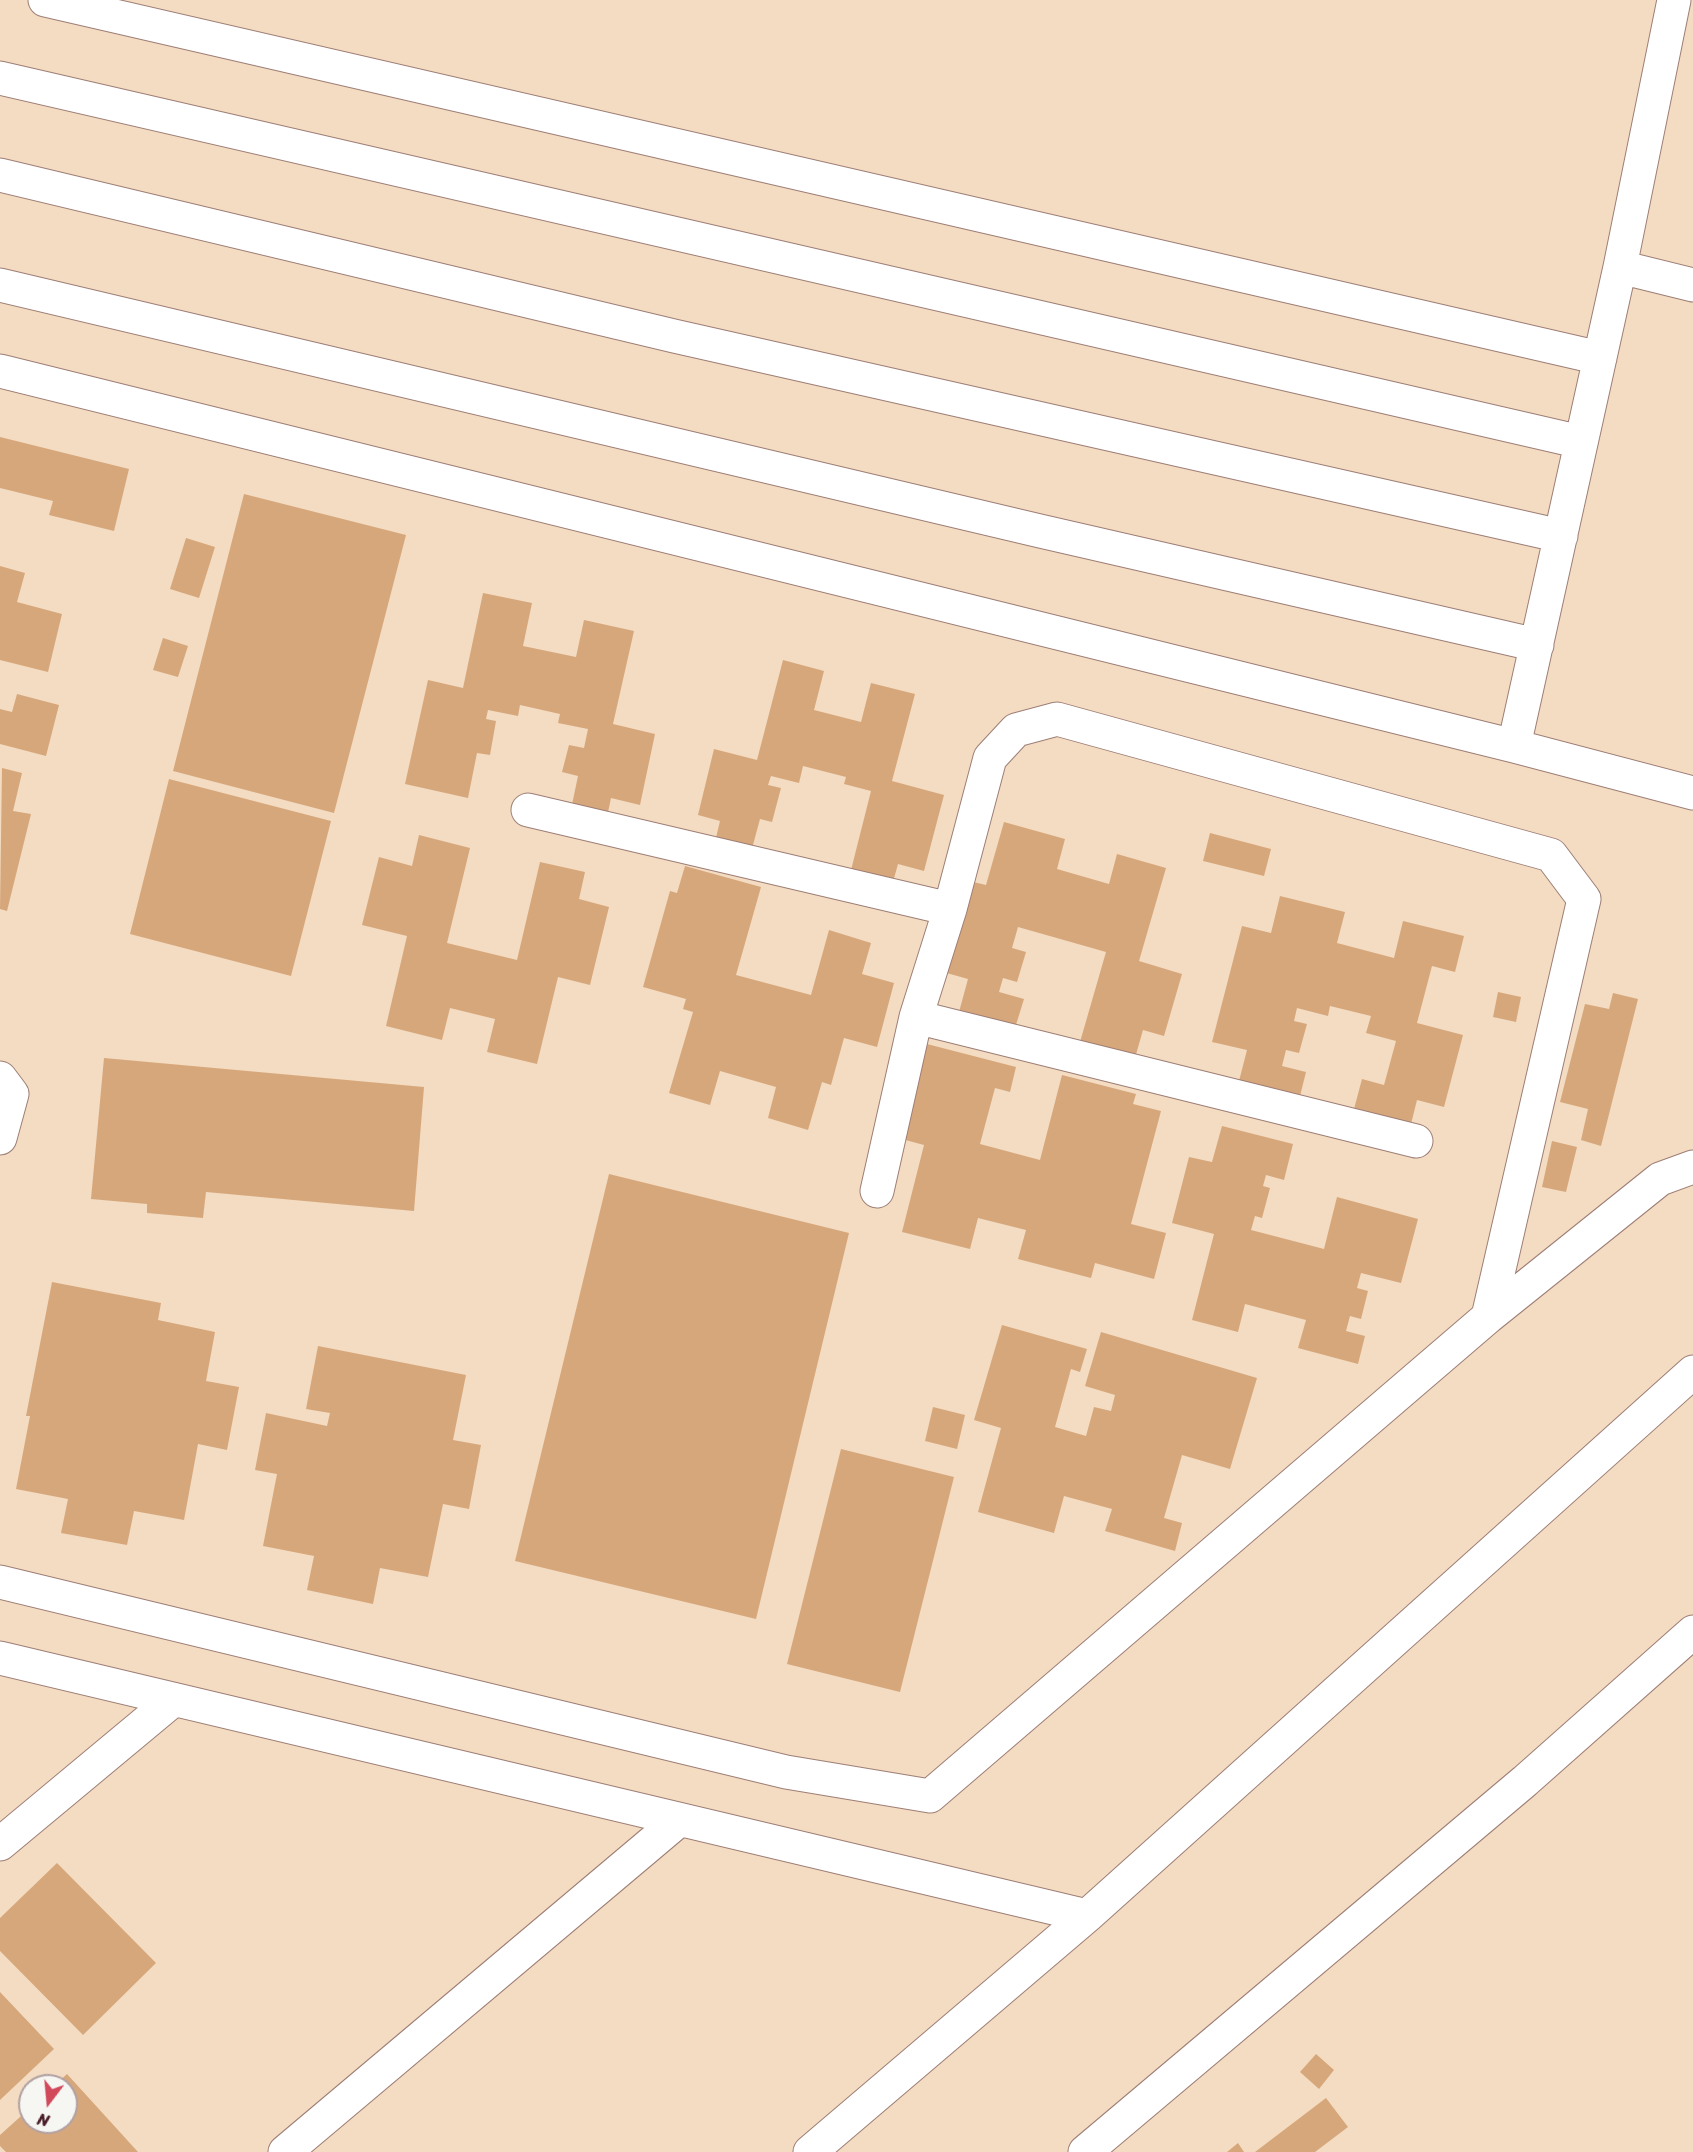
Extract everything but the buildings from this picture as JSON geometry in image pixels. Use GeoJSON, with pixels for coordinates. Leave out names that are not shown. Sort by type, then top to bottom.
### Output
{"type":"FeatureCollection","features":[{"type":"Feature","properties":{"kind":"street"},"geometry":{"type":"LineString","coordinates":[[45,0],[1600,358]]}},
{"type":"Feature","properties":{"kind":"street"},"geometry":{"type":"LineString","coordinates":[[1514,746],[1620,267],[1674,0]]}},
{"type":"Feature","properties":{"kind":"street"},"geometry":{"type":"LineString","coordinates":[[0,78],[1581,442]]}},
{"type":"Feature","properties":{"kind":"street"},"geometry":{"type":"LineString","coordinates":[[0,175],[686,339],[1561,536]]}},
{"type":"Feature","properties":{"kind":"street"},"geometry":{"type":"LineString","coordinates":[[1620,267],[1693,285]]}},
{"type":"Feature","properties":{"kind":"street"},"geometry":{"type":"LineString","coordinates":[[0,285],[994,520],[1537,645]]}},
{"type":"Feature","properties":{"kind":"street"},"geometry":{"type":"LineString","coordinates":[[0,371],[1514,746],[1693,793]]}},
{"type":"Feature","properties":{"kind":"street"},"geometry":{"type":"LineString","coordinates":[[878,1191],[916,1017],[950,909],[990,758],[1016,730],[1057,719],[1551,855],[1584,899],[1488,1317]]}},
{"type":"Feature","properties":{"kind":"street"},"geometry":{"type":"LineString","coordinates":[[528,810],[950,909]]}},
{"type":"Feature","properties":{"kind":"street"},"geometry":{"type":"LineString","coordinates":[[916,1017],[1416,1141]]}},
{"type":"Feature","properties":{"kind":"street"},"geometry":{"type":"LineString","coordinates":[[0,1078],[12,1094],[0,1138]]}},
{"type":"Feature","properties":{"kind":"street"},"geometry":{"type":"LineString","coordinates":[[0,1582],[786,1772],[930,1796],[1488,1317],[1660,1179],[1693,1167]]}},
{"type":"Feature","properties":{"kind":"street"},"geometry":{"type":"LineString","coordinates":[[810,2152],[1087,1916],[1693,1372]]}},
{"type":"Feature","properties":{"kind":"street"},"geometry":{"type":"LineString","coordinates":[[1085,2152],[1525,1781],[1693,1632]]}},
{"type":"Feature","properties":{"kind":"street"},"geometry":{"type":"LineString","coordinates":[[0,1658],[1087,1916]]}},
{"type":"Feature","properties":{"kind":"street"},"geometry":{"type":"LineString","coordinates":[[0,1844],[173,1700]]}},
{"type":"Feature","properties":{"kind":"street"},"geometry":{"type":"LineString","coordinates":[[285,2152],[679,1820]]}}]}
